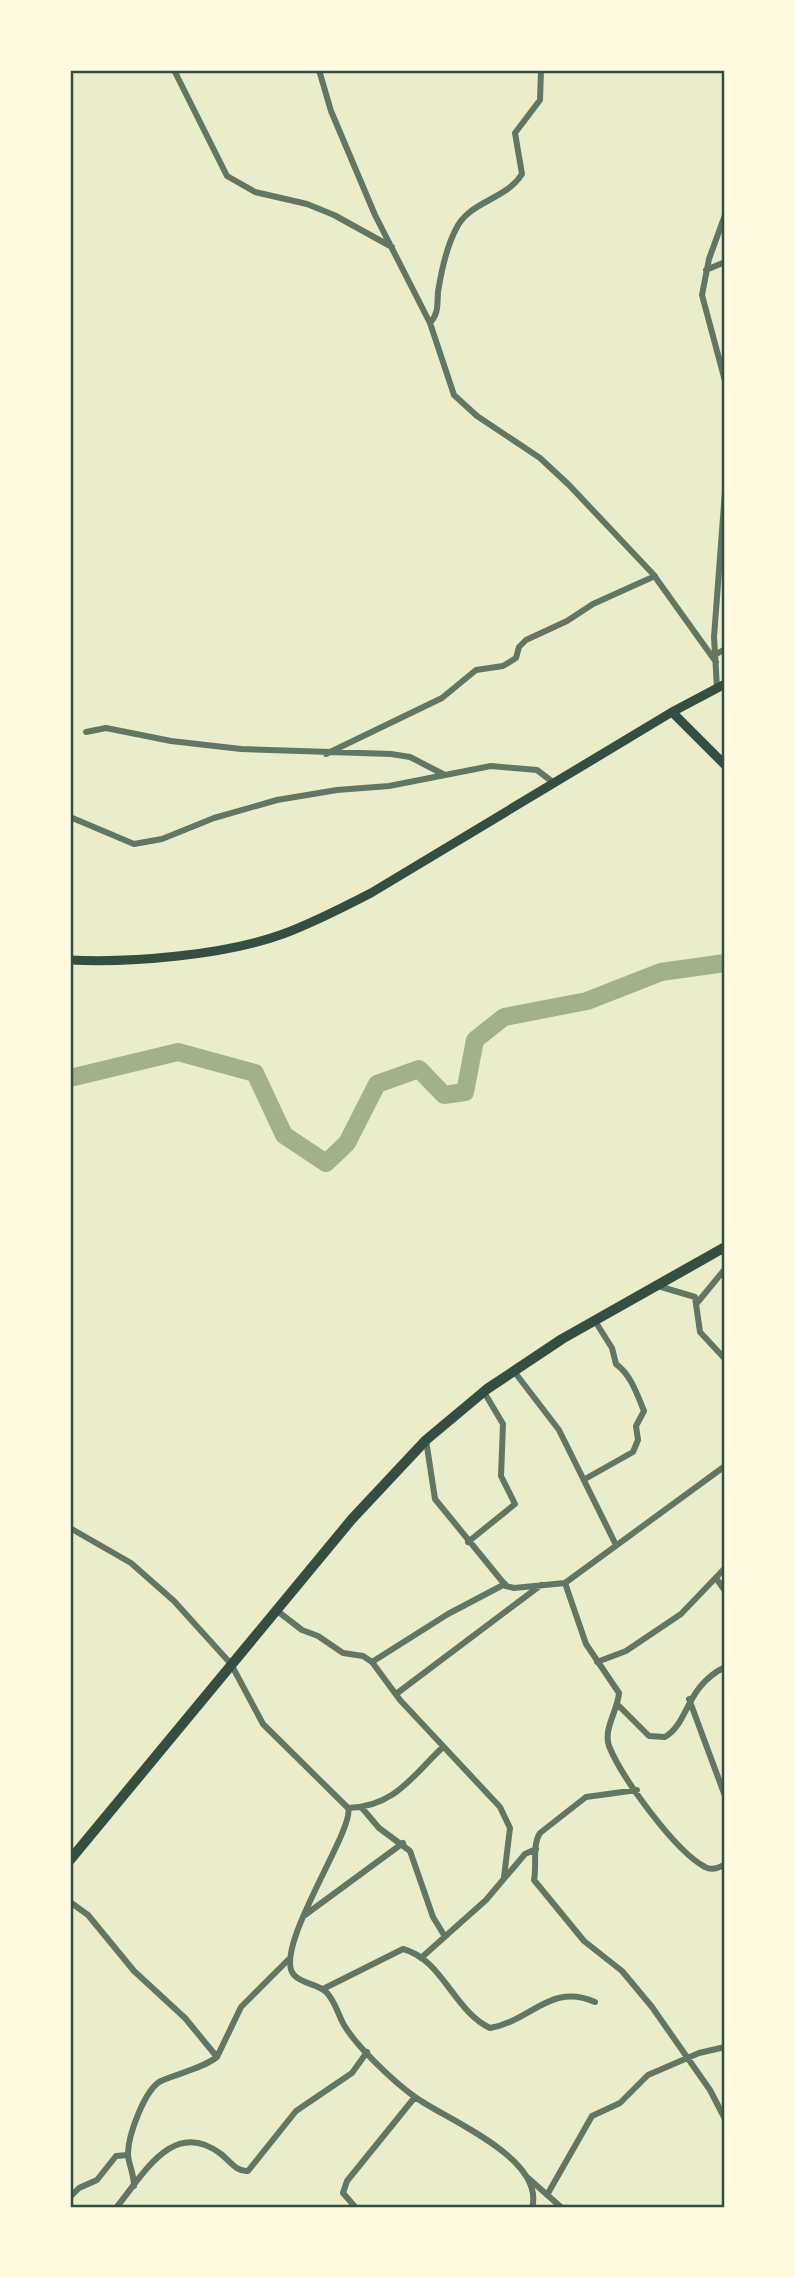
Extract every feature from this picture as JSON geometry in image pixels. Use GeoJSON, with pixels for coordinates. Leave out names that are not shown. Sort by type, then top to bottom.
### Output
{"type":"FeatureCollection","features":[{"type":"Feature","properties":{"kind":"highway"},"geometry":{"type":"LineString","coordinates":[[70,1860],[276,1609],[382,1484],[426,1440],[513,1370],[725,1247]]}},
{"type":"Feature","properties":{"kind":"main road"},"geometry":{"type":"LineString","coordinates":[[70,960],[178,955],[281,935],[371,893],[672,712],[721,686]]}},
{"type":"Feature","properties":{"kind":"main road"},"geometry":{"type":"LineString","coordinates":[[672,712],[725,765]]}},
{"type":"Feature","properties":{"kind":"street"},"geometry":{"type":"LineString","coordinates":[[174,70],[215,156],[227,176],[239,186],[306,204],[334,215],[393,248]]}},
{"type":"Feature","properties":{"kind":"street"},"geometry":{"type":"LineString","coordinates":[[319,70],[331,111],[375,215],[430,323],[454,395],[477,416],[540,458],[655,576],[715,659]]}},
{"type":"Feature","properties":{"kind":"street"},"geometry":{"type":"LineString","coordinates":[[430,323],[437,313],[438,293],[450,242],[462,218],[471,209],[507,190],[522,174],[515,133],[540,100],[541,70]]}},
{"type":"Feature","properties":{"kind":"street"},"geometry":{"type":"LineString","coordinates":[[725,215],[706,270],[702,295],[725,381]]}},
{"type":"Feature","properties":{"kind":"street"},"geometry":{"type":"LineString","coordinates":[[706,270],[725,262]]}},
{"type":"Feature","properties":{"kind":"street"},"geometry":{"type":"LineString","coordinates":[[721,686],[715,659],[725,491]]}},
{"type":"Feature","properties":{"kind":"street"},"geometry":{"type":"LineString","coordinates":[[326,754],[442,698],[476,670],[509,664],[516,658],[519,647],[526,640],[655,576]]}},
{"type":"Feature","properties":{"kind":"street"},"geometry":{"type":"LineString","coordinates":[[715,659],[725,649]]}},
{"type":"Feature","properties":{"kind":"street"},"geometry":{"type":"LineString","coordinates":[[86,732],[106,728],[171,741],[326,754],[363,752],[410,757],[443,774]]}},
{"type":"Feature","properties":{"kind":"street"},"geometry":{"type":"LineString","coordinates":[[70,817],[134,844],[162,839],[214,818],[277,800],[389,786],[491,766],[521,766],[545,774],[554,783]]}},
{"type":"Feature","properties":{"kind":"street"},"geometry":{"type":"LineString","coordinates":[[697,1303],[725,1269]]}},
{"type":"Feature","properties":{"kind":"street"},"geometry":{"type":"LineString","coordinates":[[658,1286],[689,1293],[697,1303],[701,1332],[725,1359]]}},
{"type":"Feature","properties":{"kind":"street"},"geometry":{"type":"LineString","coordinates":[[585,1479],[633,1452],[638,1440],[636,1426],[644,1411],[624,1370],[616,1364],[612,1348],[595,1321]]}},
{"type":"Feature","properties":{"kind":"street"},"geometry":{"type":"LineString","coordinates":[[513,1370],[559,1430],[616,1545]]}},
{"type":"Feature","properties":{"kind":"street"},"geometry":{"type":"LineString","coordinates":[[468,1542],[515,1504],[501,1476],[503,1424],[484,1392]]}},
{"type":"Feature","properties":{"kind":"street"},"geometry":{"type":"LineString","coordinates":[[426,1440],[432,1495],[505,1584],[514,1588],[565,1583],[725,1466]]}},
{"type":"Feature","properties":{"kind":"street"},"geometry":{"type":"LineString","coordinates":[[70,1528],[131,1563],[149,1578],[231,1664],[263,1724],[348,1808],[349,1820],[321,1872],[289,1959],[240,2007],[217,2057],[152,2087],[134,2125],[128,2155],[134,2170],[134,2186]]}},
{"type":"Feature","properties":{"kind":"street"},"geometry":{"type":"LineString","coordinates":[[597,1662],[626,1651],[681,1614],[725,1568]]}},
{"type":"Feature","properties":{"kind":"street"},"geometry":{"type":"LineString","coordinates":[[716,1578],[725,1591]]}},
{"type":"Feature","properties":{"kind":"street"},"geometry":{"type":"LineString","coordinates":[[565,1583],[583,1638],[619,1693],[608,1744],[661,1825],[705,1867],[716,1869],[725,1864]]}},
{"type":"Feature","properties":{"kind":"street"},"geometry":{"type":"LineString","coordinates":[[372,1662],[448,1614],[505,1584]]}},
{"type":"Feature","properties":{"kind":"street"},"geometry":{"type":"LineString","coordinates":[[397,1694],[543,1584]]}},
{"type":"Feature","properties":{"kind":"street"},"geometry":{"type":"LineString","coordinates":[[276,1609],[302,1630],[318,1636],[343,1653],[360,1655],[372,1662],[443,1747],[485,1788],[506,1815],[510,1838],[504,1877]]}},
{"type":"Feature","properties":{"kind":"street"},"geometry":{"type":"LineString","coordinates":[[617,1704],[638,1728],[658,1739],[674,1730],[690,1699],[704,1680],[725,1667]]}},
{"type":"Feature","properties":{"kind":"street"},"geometry":{"type":"LineString","coordinates":[[690,1699],[725,1796]]}},
{"type":"Feature","properties":{"kind":"street"},"geometry":{"type":"LineString","coordinates":[[348,1808],[362,1808],[407,1786],[443,1747]]}},
{"type":"Feature","properties":{"kind":"street"},"geometry":{"type":"LineString","coordinates":[[636,1790],[583,1798],[540,1833],[536,1849],[535,1884],[584,1941],[622,1971],[687,2057],[716,2100],[725,2119]]}},
{"type":"Feature","properties":{"kind":"street"},"geometry":{"type":"LineString","coordinates":[[362,1808],[379,1828],[403,1843],[410,1851],[433,1917],[444,1935]]}},
{"type":"Feature","properties":{"kind":"street"},"geometry":{"type":"LineString","coordinates":[[304,1917],[403,1843]]}},
{"type":"Feature","properties":{"kind":"street"},"geometry":{"type":"LineString","coordinates":[[421,1958],[486,1900],[525,1854],[536,1849]]}},
{"type":"Feature","properties":{"kind":"street"},"geometry":{"type":"LineString","coordinates":[[70,1902],[88,1915],[134,1971],[185,2018],[217,2057]]}},
{"type":"Feature","properties":{"kind":"street"},"geometry":{"type":"LineString","coordinates":[[323,1989],[406,1949],[421,1958],[474,2018],[490,2028],[519,2020],[543,2003],[569,1995],[595,2002]]}},
{"type":"Feature","properties":{"kind":"street"},"geometry":{"type":"LineString","coordinates":[[289,1959],[293,1974],[323,1989],[331,1998],[344,2026],[367,2052],[415,2097],[482,2135],[562,2208]]}},
{"type":"Feature","properties":{"kind":"street"},"geometry":{"type":"LineString","coordinates":[[547,2195],[592,2116],[620,2103],[648,2075],[667,2069],[687,2057],[725,2047]]}},
{"type":"Feature","properties":{"kind":"street"},"geometry":{"type":"LineString","coordinates":[[116,2208],[165,2150],[192,2140],[220,2153],[239,2170],[248,2171],[296,2111],[352,2073],[367,2052]]}},
{"type":"Feature","properties":{"kind":"street"},"geometry":{"type":"LineString","coordinates":[[356,2208],[343,2193],[347,2181],[415,2097]]}},
{"type":"Feature","properties":{"kind":"street"},"geometry":{"type":"LineString","coordinates":[[70,2197],[97,2180],[116,2156],[128,2155]]}},
{"type":"Feature","properties":{"kind":"street"},"geometry":{"type":"LineString","coordinates":[[526,2175],[532,2208]]}},
{"type":"Feature","properties":{"kind":"waterway"},"geometry":{"type":"LineString","coordinates":[[70,1078],[178,1052],[255,1073],[284,1135],[326,1163],[347,1143],[377,1084],[419,1069],[444,1095],[465,1092],[475,1040],[504,1017],[587,1001],[661,972],[725,963]]}}]}
